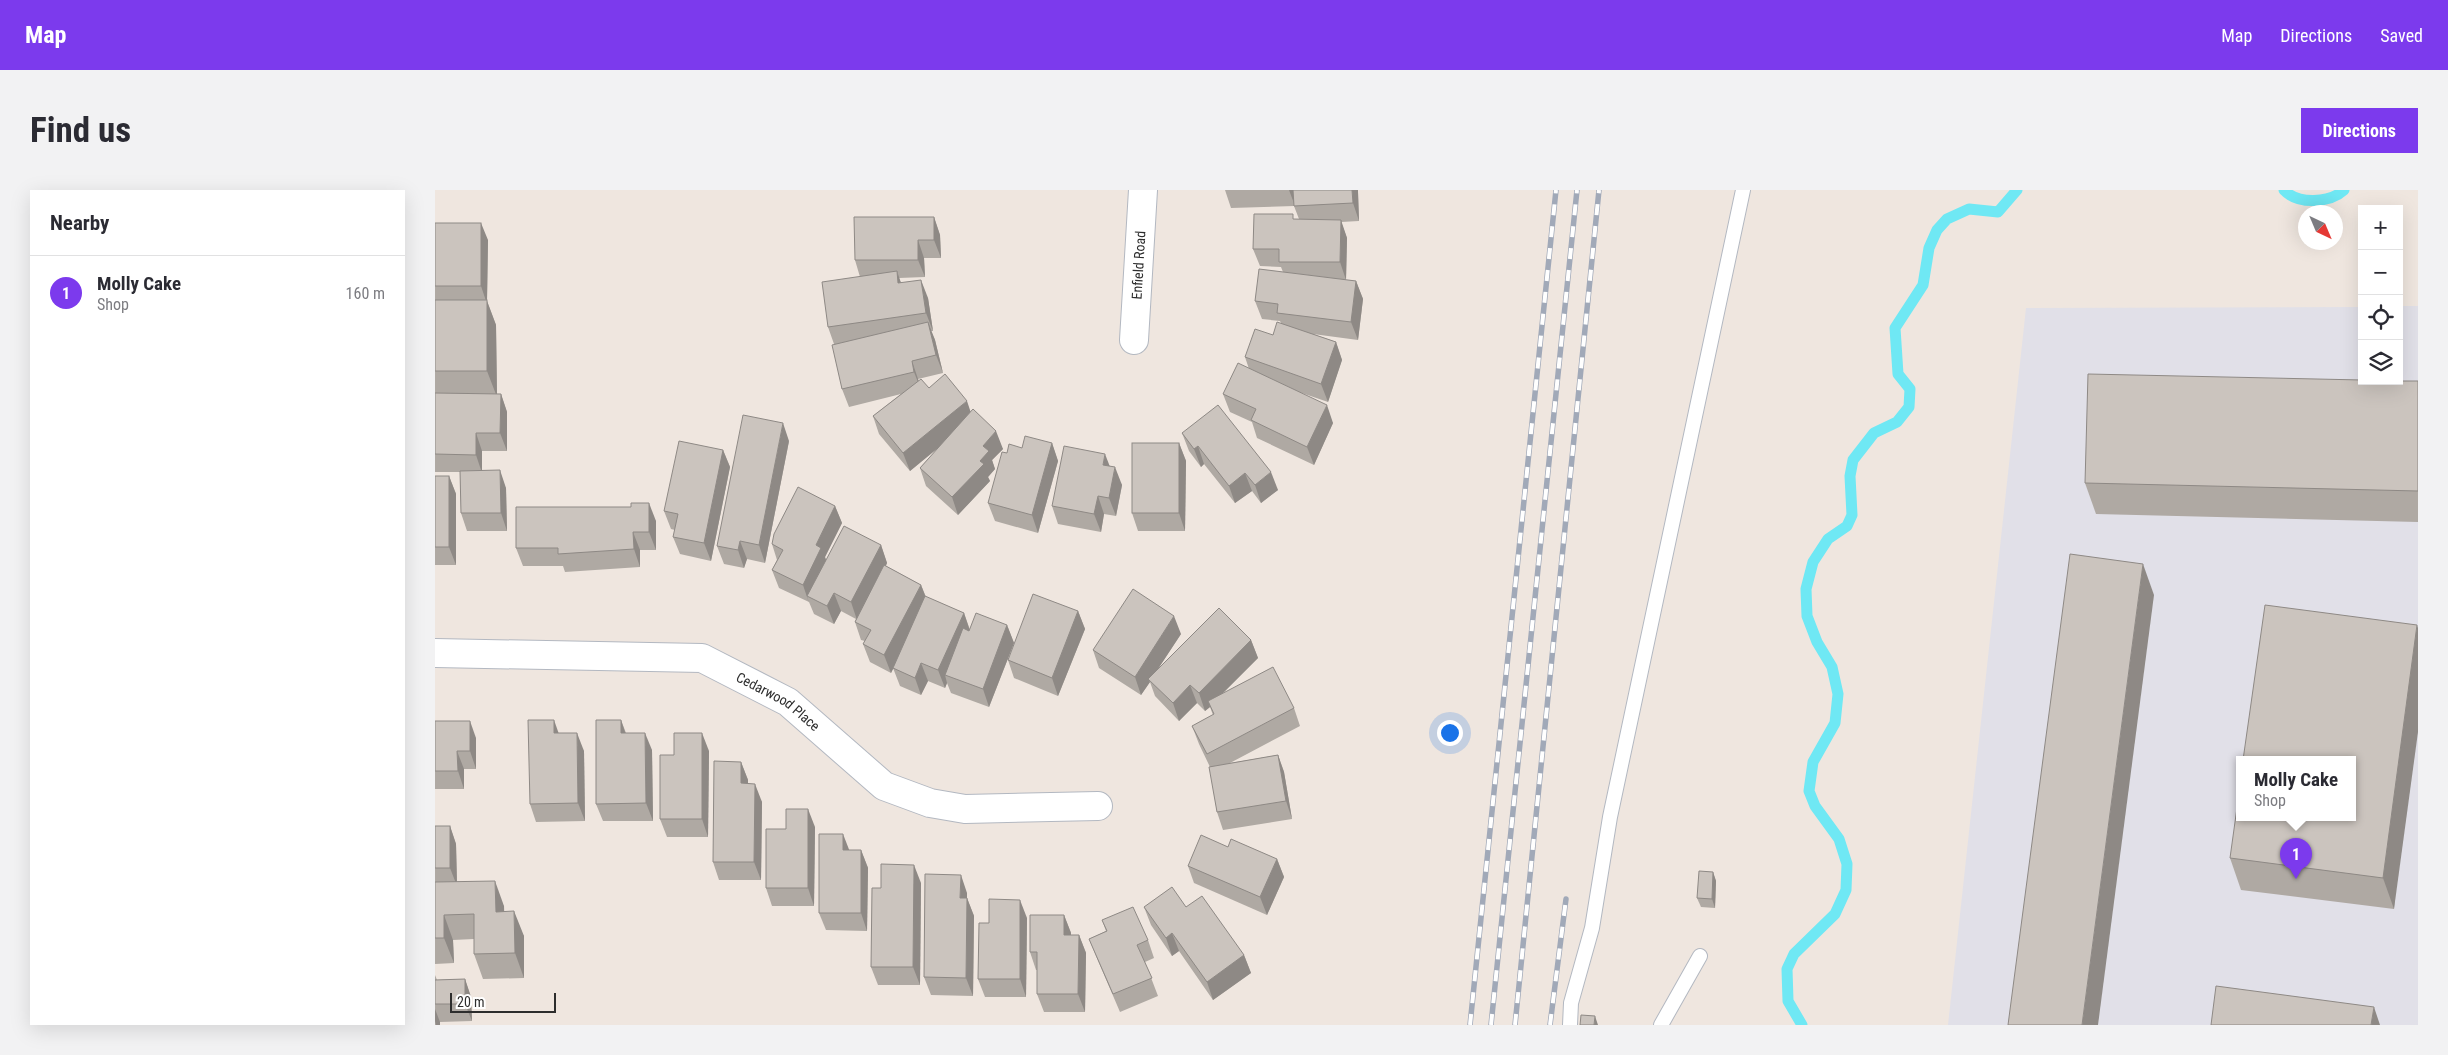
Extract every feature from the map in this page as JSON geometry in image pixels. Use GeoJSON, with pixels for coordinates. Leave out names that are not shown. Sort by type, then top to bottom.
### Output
{"type":"FeatureCollection","features":[{"type":"Feature","properties":{"kind":"street","name":"Enfield Road"},"geometry":{"type":"LineString","coordinates":[[1134,340],[1143,190]]}},
{"type":"Feature","properties":{"kind":"street","name":"Cedarwood Place"},"geometry":{"type":"LineString","coordinates":[[435,653],[703,658],[788,702],[884,786],[930,803],[965,809],[1099,806]]}},
{"type":"Feature","properties":{"kind":"lane"},"geometry":{"type":"LineString","coordinates":[[1570,1025],[1571,1003],[1593,928],[1610,817],[1743,190]]}},
{"type":"Feature","properties":{"kind":"lane"},"geometry":{"type":"LineString","coordinates":[[1661,1025],[1700,956]]}},
{"type":"Feature","properties":{"kind":"shaded area"},"geometry":{"type":"Polygon","coordinates":[[[2403,306],[2418,306],[2418,1025],[1948,1025],[2026,308],[2358,307],[2358,385],[2403,385],[2403,306]]]}},
{"type":"Feature","properties":{"kind":"building"},"geometry":{"type":"Polygon","coordinates":[[[1293,190],[1352,190],[1353,203],[1294,206],[1293,190]]]}},
{"type":"Feature","properties":{"kind":"building"},"geometry":{"type":"Polygon","coordinates":[[[1254,214],[1293,214],[1293,219],[1341,220],[1340,262],[1279,262],[1279,249],[1253,249],[1254,214]]]}},
{"type":"Feature","properties":{"kind":"building"},"geometry":{"type":"Polygon","coordinates":[[[854,217],[934,217],[934,240],[918,240],[918,260],[855,260],[854,217]]]}},
{"type":"Feature","properties":{"kind":"building"},"geometry":{"type":"Polygon","coordinates":[[[435,223],[481,223],[481,286],[435,286],[435,223]]]}},
{"type":"Feature","properties":{"kind":"building"},"geometry":{"type":"Polygon","coordinates":[[[1259,269],[1356,281],[1351,322],[1277,313],[1278,304],[1255,301],[1259,269]]]}},
{"type":"Feature","properties":{"kind":"building"},"geometry":{"type":"Polygon","coordinates":[[[897,271],[898,283],[921,280],[926,313],[828,327],[822,282],[897,271]]]}},
{"type":"Feature","properties":{"kind":"building"},"geometry":{"type":"Polygon","coordinates":[[[435,300],[487,300],[487,371],[435,371],[435,300]]]}},
{"type":"Feature","properties":{"kind":"building"},"geometry":{"type":"Polygon","coordinates":[[[928,322],[936,355],[912,361],[914,372],[842,389],[832,345],[928,322]]]}},
{"type":"Feature","properties":{"kind":"building"},"geometry":{"type":"Polygon","coordinates":[[[1277,322],[1336,342],[1321,384],[1245,357],[1255,329],[1273,335],[1277,322]]]}},
{"type":"Feature","properties":{"kind":"building"},"geometry":{"type":"Polygon","coordinates":[[[1238,363],[1327,405],[1307,447],[1251,420],[1256,409],[1223,394],[1238,363]]]}},
{"type":"Feature","properties":{"kind":"building"},"geometry":{"type":"Polygon","coordinates":[[[945,374],[967,401],[903,453],[873,416],[921,379],[929,388],[945,374]]]}},
{"type":"Feature","properties":{"kind":"building"},"geometry":{"type":"Polygon","coordinates":[[[2088,374],[2358,380],[2358,385],[2403,385],[2403,381],[2418,381],[2418,491],[2085,483],[2088,374]]]}},
{"type":"Feature","properties":{"kind":"building"},"geometry":{"type":"Polygon","coordinates":[[[435,393],[501,394],[500,433],[476,433],[476,455],[435,454],[435,393]]]}},
{"type":"Feature","properties":{"kind":"building"},"geometry":{"type":"Polygon","coordinates":[[[1218,405],[1271,472],[1255,485],[1245,473],[1229,486],[1198,446],[1194,449],[1182,433],[1218,405]]]}},
{"type":"Feature","properties":{"kind":"building"},"geometry":{"type":"Polygon","coordinates":[[[973,409],[996,431],[983,446],[989,451],[980,461],[984,464],[952,497],[920,468],[973,409]]]}},
{"type":"Feature","properties":{"kind":"building"},"geometry":{"type":"Polygon","coordinates":[[[743,415],[783,423],[759,545],[740,541],[738,550],[717,546],[743,415]]]}},
{"type":"Feature","properties":{"kind":"building"},"geometry":{"type":"Polygon","coordinates":[[[1025,436],[1052,443],[1032,515],[988,503],[1002,452],[1007,453],[1009,444],[1022,448],[1025,436]]]}},
{"type":"Feature","properties":{"kind":"building"},"geometry":{"type":"Polygon","coordinates":[[[679,441],[723,450],[704,543],[673,537],[678,514],[664,511],[679,441]]]}},
{"type":"Feature","properties":{"kind":"building"},"geometry":{"type":"Polygon","coordinates":[[[1132,443],[1179,443],[1179,513],[1132,513],[1132,443]]]}},
{"type":"Feature","properties":{"kind":"building"},"geometry":{"type":"Polygon","coordinates":[[[1064,446],[1105,454],[1103,465],[1115,467],[1109,498],[1098,496],[1094,514],[1052,506],[1064,446]]]}},
{"type":"Feature","properties":{"kind":"building"},"geometry":{"type":"Polygon","coordinates":[[[500,470],[501,513],[461,513],[460,471],[500,470]]]}},
{"type":"Feature","properties":{"kind":"building"},"geometry":{"type":"Polygon","coordinates":[[[435,476],[449,476],[449,547],[435,547],[435,476]]]}},
{"type":"Feature","properties":{"kind":"building"},"geometry":{"type":"Polygon","coordinates":[[[798,487],[835,506],[816,545],[821,548],[803,585],[772,570],[783,550],[772,544],[774,534],[798,487]]]}},
{"type":"Feature","properties":{"kind":"building"},"geometry":{"type":"Polygon","coordinates":[[[631,503],[649,503],[649,532],[633,532],[634,549],[558,554],[558,548],[516,548],[516,507],[631,507],[631,503]]]}},
{"type":"Feature","properties":{"kind":"building"},"geometry":{"type":"Polygon","coordinates":[[[844,526],[881,545],[851,602],[834,593],[827,606],[807,596],[844,526]]]}},
{"type":"Feature","properties":{"kind":"building"},"geometry":{"type":"Polygon","coordinates":[[[2070,554],[2143,564],[2082,1025],[2008,1025],[2070,554]]]}},
{"type":"Feature","properties":{"kind":"building"},"geometry":{"type":"Polygon","coordinates":[[[884,565],[921,585],[884,655],[863,644],[871,630],[855,622],[884,565]]]}},
{"type":"Feature","properties":{"kind":"building"},"geometry":{"type":"Polygon","coordinates":[[[1133,589],[1174,616],[1135,677],[1093,650],[1133,589]]]}},
{"type":"Feature","properties":{"kind":"building"},"geometry":{"type":"Polygon","coordinates":[[[1033,594],[1078,611],[1052,678],[1008,660],[1033,594]]]}},
{"type":"Feature","properties":{"kind":"building"},"geometry":{"type":"Polygon","coordinates":[[[925,596],[964,613],[938,670],[921,663],[915,678],[893,668],[925,596]]]}},
{"type":"Feature","properties":{"kind":"building"},"geometry":{"type":"Polygon","coordinates":[[[2265,605],[2417,625],[2383,878],[2230,858],[2236,815],[2236,821],[2356,821],[2356,756],[2244,756],[2265,605]]]}},
{"type":"Feature","properties":{"kind":"building"},"geometry":{"type":"Polygon","coordinates":[[[1219,608],[1251,640],[1199,693],[1190,685],[1173,703],[1148,679],[1219,608]]]}},
{"type":"Feature","properties":{"kind":"building"},"geometry":{"type":"Polygon","coordinates":[[[976,613],[1007,625],[983,689],[945,675],[963,628],[969,631],[976,613]]]}},
{"type":"Feature","properties":{"kind":"building"},"geometry":{"type":"Polygon","coordinates":[[[1273,667],[1294,708],[1207,754],[1192,726],[1214,714],[1208,701],[1273,667]]]}},
{"type":"Feature","properties":{"kind":"building"},"geometry":{"type":"Polygon","coordinates":[[[528,720],[554,720],[554,733],[577,733],[578,803],[530,804],[528,720]]]}},
{"type":"Feature","properties":{"kind":"building"},"geometry":{"type":"Polygon","coordinates":[[[596,720],[621,720],[621,733],[645,733],[646,803],[596,804],[596,720]]]}},
{"type":"Feature","properties":{"kind":"building"},"geometry":{"type":"Polygon","coordinates":[[[435,721],[470,721],[470,751],[457,751],[458,771],[435,771],[435,721]]]}},
{"type":"Feature","properties":{"kind":"building"},"geometry":{"type":"Polygon","coordinates":[[[674,733],[702,733],[702,819],[660,819],[660,755],[674,755],[674,733]]]}},
{"type":"Feature","properties":{"kind":"building"},"geometry":{"type":"Polygon","coordinates":[[[1278,755],[1286,801],[1217,812],[1209,767],[1278,755]]]}},
{"type":"Feature","properties":{"kind":"building"},"geometry":{"type":"Polygon","coordinates":[[[714,761],[741,762],[741,783],[755,784],[754,862],[713,862],[714,761]]]}},
{"type":"Feature","properties":{"kind":"building"},"geometry":{"type":"Polygon","coordinates":[[[786,809],[808,809],[808,888],[766,888],[766,829],[786,829],[786,809]]]}},
{"type":"Feature","properties":{"kind":"building"},"geometry":{"type":"Polygon","coordinates":[[[435,826],[450,826],[450,868],[435,868],[435,826]]]}},
{"type":"Feature","properties":{"kind":"building"},"geometry":{"type":"Polygon","coordinates":[[[819,834],[843,834],[843,850],[861,850],[861,913],[819,913],[819,834]]]}},
{"type":"Feature","properties":{"kind":"building"},"geometry":{"type":"Polygon","coordinates":[[[1201,835],[1228,847],[1231,839],[1277,859],[1260,897],[1188,866],[1201,835]]]}},
{"type":"Feature","properties":{"kind":"building"},"geometry":{"type":"Polygon","coordinates":[[[881,864],[914,865],[913,967],[871,967],[872,888],[881,888],[881,864]]]}},
{"type":"Feature","properties":{"kind":"building"},"geometry":{"type":"Polygon","coordinates":[[[1699,871],[1713,872],[1712,899],[1697,898],[1699,871]]]}},
{"type":"Feature","properties":{"kind":"building"},"geometry":{"type":"Polygon","coordinates":[[[925,874],[961,875],[960,898],[967,898],[966,978],[924,977],[925,874]]]}},
{"type":"Feature","properties":{"kind":"building"},"geometry":{"type":"Polygon","coordinates":[[[495,881],[496,912],[514,911],[515,953],[474,954],[474,914],[444,915],[444,938],[435,938],[435,882],[495,881]]]}},
{"type":"Feature","properties":{"kind":"building"},"geometry":{"type":"Polygon","coordinates":[[[1172,887],[1186,907],[1202,896],[1244,955],[1207,982],[1172,933],[1166,938],[1144,907],[1172,887]]]}},
{"type":"Feature","properties":{"kind":"building"},"geometry":{"type":"Polygon","coordinates":[[[989,899],[1020,900],[1020,979],[978,979],[979,923],[989,923],[989,899]]]}},
{"type":"Feature","properties":{"kind":"building"},"geometry":{"type":"Polygon","coordinates":[[[1133,907],[1148,940],[1137,945],[1152,978],[1113,994],[1089,939],[1107,931],[1102,920],[1133,907]]]}},
{"type":"Feature","properties":{"kind":"building"},"geometry":{"type":"Polygon","coordinates":[[[1030,915],[1064,915],[1064,935],[1079,935],[1078,994],[1037,994],[1037,952],[1030,952],[1030,915]]]}},
{"type":"Feature","properties":{"kind":"building"},"geometry":{"type":"Polygon","coordinates":[[[465,979],[465,1004],[435,1004],[435,980],[465,979]]]}},
{"type":"Feature","properties":{"kind":"building"},"geometry":{"type":"Polygon","coordinates":[[[2216,986],[2374,1007],[2371,1025],[2211,1025],[2216,986]]]}},
{"type":"Feature","properties":{"kind":"building"},"geometry":{"type":"Polygon","coordinates":[[[1581,1015],[1595,1016],[1594,1025],[1580,1025],[1581,1015]]]}},
{"type":"Feature","properties":{"kind":"waterway"},"geometry":{"type":"LineString","coordinates":[[1802,1025],[1788,1001],[1787,969],[1794,954],[1835,914],[1846,890],[1847,864],[1839,839],[1815,806],[1809,791],[1813,762],[1835,723],[1838,694],[1832,667],[1817,642],[1807,616],[1806,589],[1813,562],[1828,539],[1847,526],[1852,515],[1850,476],[1853,460],[1874,433],[1897,422],[1909,407],[1910,389],[1898,374],[1895,328],[1923,285],[1929,248],[1937,230],[1947,219],[1969,209],[1998,212],[2017,190]]}},
{"type":"Feature","properties":{"kind":"waterway"},"geometry":{"type":"LineString","coordinates":[[2284,190],[2290,195],[2305,200],[2331,198],[2344,190]]}},
{"type":"Feature","properties":{"kind":"railway"},"geometry":{"type":"LineString","coordinates":[[1470,1025],[1556,190]]}},
{"type":"Feature","properties":{"kind":"railway"},"geometry":{"type":"LineString","coordinates":[[1491,1025],[1577,190]]}},
{"type":"Feature","properties":{"kind":"railway"},"geometry":{"type":"LineString","coordinates":[[1515,1025],[1599,190]]}},
{"type":"Feature","properties":{"kind":"railway"},"geometry":{"type":"LineString","coordinates":[[1550,1025],[1566,899]]}},
{"type":"Feature","properties":{"kind":"place","name":"Molly Cake"},"geometry":{"type":"Point","coordinates":[2296,879]}}]}
